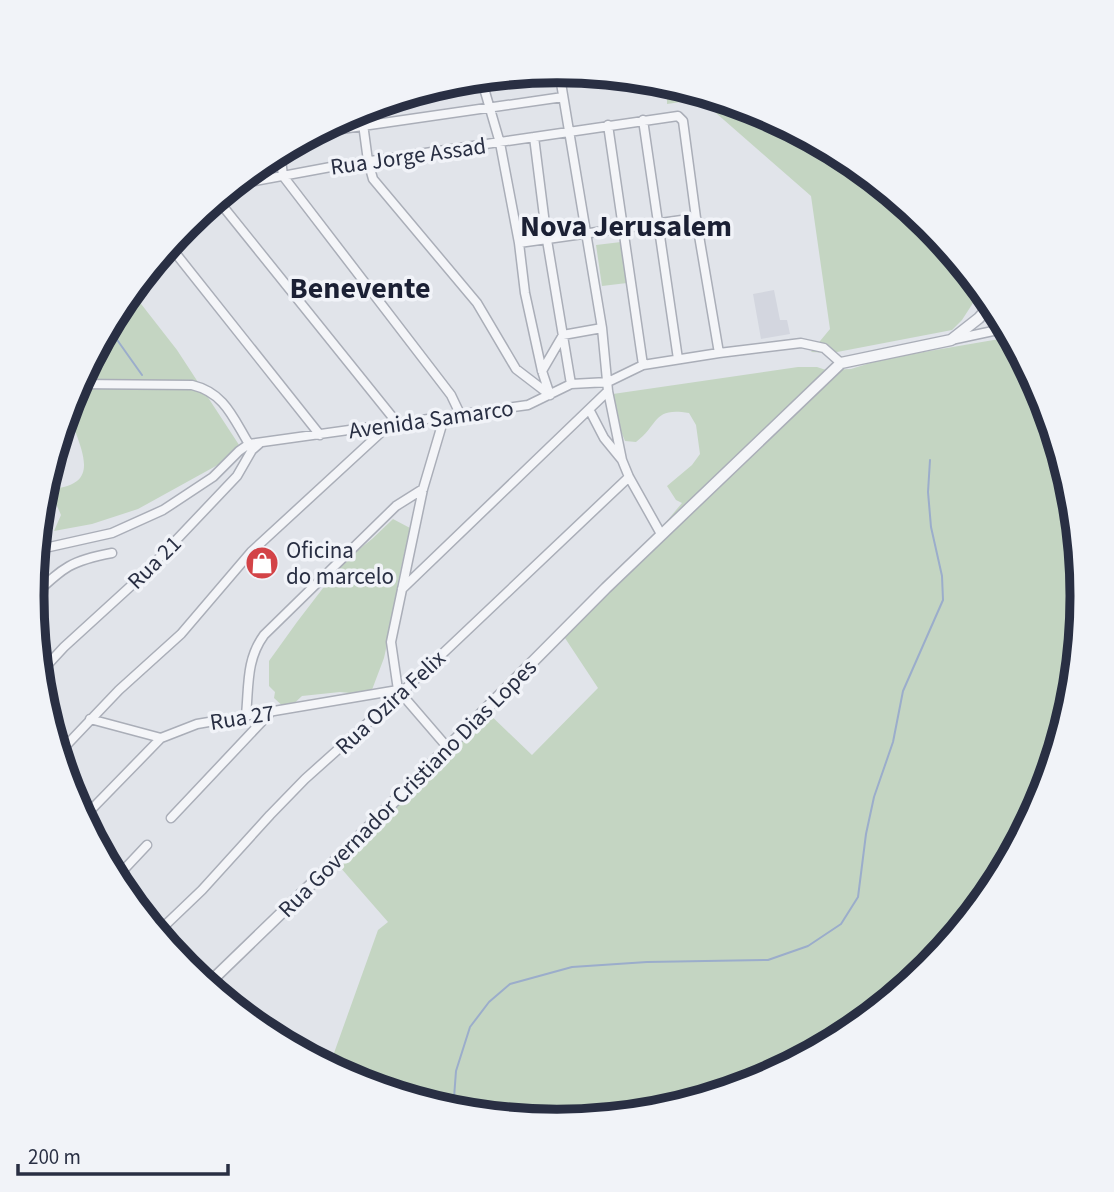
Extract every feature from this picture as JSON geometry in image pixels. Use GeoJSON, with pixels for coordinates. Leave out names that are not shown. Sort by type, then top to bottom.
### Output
{"type":"FeatureCollection","features":[{"type":"Feature","properties":{"kind":"street"},"geometry":{"type":"LineString","coordinates":[[561,83],[622,460],[661,534]]}},
{"type":"Feature","properties":{"kind":"street"},"geometry":{"type":"LineString","coordinates":[[484,88],[500,143],[520,243],[525,293],[550,395]]}},
{"type":"Feature","properties":{"kind":"street"},"geometry":{"type":"LineString","coordinates":[[347,128],[563,97]]}},
{"type":"Feature","properties":{"kind":"street","name":"Rua Jorge Assad"},"geometry":{"type":"LineString","coordinates":[[256,181],[368,161],[675,115],[683,121],[696,218]]}},
{"type":"Feature","properties":{"kind":"street"},"geometry":{"type":"LineString","coordinates":[[643,120],[678,359]]}},
{"type":"Feature","properties":{"kind":"street"},"geometry":{"type":"LineString","coordinates":[[362,122],[373,179],[477,303],[516,369],[550,395]]}},
{"type":"Feature","properties":{"kind":"street"},"geometry":{"type":"LineString","coordinates":[[608,125],[643,365]]}},
{"type":"Feature","properties":{"kind":"street"},"geometry":{"type":"LineString","coordinates":[[534,137],[547,240],[571,384]]}},
{"type":"Feature","properties":{"kind":"street"},"geometry":{"type":"LineString","coordinates":[[281,163],[283,176],[451,395],[461,416]]}},
{"type":"Feature","properties":{"kind":"street"},"geometry":{"type":"LineString","coordinates":[[66,745],[90,719],[181,634],[251,552],[393,424],[223,207]]}},
{"type":"Feature","properties":{"kind":"street"},"geometry":{"type":"LineString","coordinates":[[520,243],[696,218],[719,353]]}},
{"type":"Feature","properties":{"kind":"street"},"geometry":{"type":"LineString","coordinates":[[175,253],[320,435]]}},
{"type":"Feature","properties":{"kind":"street"},"geometry":{"type":"LineString","coordinates":[[951,340],[984,312]]}},
{"type":"Feature","properties":{"kind":"street"},"geometry":{"type":"LineString","coordinates":[[542,370],[563,335],[601,328]]}},
{"type":"Feature","properties":{"kind":"street"},"geometry":{"type":"LineString","coordinates":[[402,589],[590,411],[608,386],[643,365],[801,343],[824,348],[841,363],[996,330]]}},
{"type":"Feature","properties":{"kind":"street","name":"Rua Governador Cristiano Dias Lopes"},"geometry":{"type":"LineString","coordinates":[[215,978],[606,588],[841,363]]}},
{"type":"Feature","properties":{"kind":"street"},"geometry":{"type":"LineString","coordinates":[[46,548],[112,533],[163,510],[213,477],[249,444],[222,401],[205,388],[192,385],[90,384]]}},
{"type":"Feature","properties":{"kind":"street","name":"Avenida Samarco"},"geometry":{"type":"LineString","coordinates":[[249,444],[528,405],[571,384],[608,386]]}},
{"type":"Feature","properties":{"kind":"street"},"geometry":{"type":"LineString","coordinates":[[590,411],[604,438],[622,460]]}},
{"type":"Feature","properties":{"kind":"street"},"geometry":{"type":"LineString","coordinates":[[444,418],[423,489],[391,642],[399,692],[448,748]]}},
{"type":"Feature","properties":{"kind":"street","name":"Rua 21"},"geometry":{"type":"LineString","coordinates":[[48,664],[144,574],[237,476],[252,450],[260,443]]}},
{"type":"Feature","properties":{"kind":"street","name":"Rua Ozira Felix"},"geometry":{"type":"LineString","coordinates":[[164,926],[202,890],[305,779],[629,477]]}},
{"type":"Feature","properties":{"kind":"street"},"geometry":{"type":"LineString","coordinates":[[246,715],[251,659],[254,649],[264,635],[396,506],[423,489]]}},
{"type":"Feature","properties":{"kind":"street"},"geometry":{"type":"LineString","coordinates":[[44,585],[64,567],[86,558],[112,553]]}},
{"type":"Feature","properties":{"kind":"street","name":"Rua 27"},"geometry":{"type":"LineString","coordinates":[[161,738],[197,724],[399,692]]}},
{"type":"Feature","properties":{"kind":"street"},"geometry":{"type":"LineString","coordinates":[[171,818],[270,713]]}},
{"type":"Feature","properties":{"kind":"street"},"geometry":{"type":"LineString","coordinates":[[90,719],[161,738],[91,810]]}},
{"type":"Feature","properties":{"kind":"street"},"geometry":{"type":"LineString","coordinates":[[123,870],[147,845]]}},
{"type":"Feature","properties":{"kind":"shaded area"},"geometry":{"type":"Polygon","coordinates":[[[774,290],[780,320],[787,320],[790,334],[761,339],[753,294],[774,290]]]}},
{"type":"Feature","properties":{"kind":"green space"},"geometry":{"type":"Polygon","coordinates":[[[667,95],[691,100],[667,104],[667,95]]]}},
{"type":"Feature","properties":{"kind":"green space"},"geometry":{"type":"Polygon","coordinates":[[[707,105],[753,122],[814,152],[842,169],[895,210],[943,258],[975,299],[962,320],[952,330],[832,353],[811,352],[830,329],[811,196],[707,105]]]}},
{"type":"Feature","properties":{"kind":"green space"},"geometry":{"type":"Polygon","coordinates":[[[621,242],[627,283],[602,286],[596,245],[621,242]]]}},
{"type":"Feature","properties":{"kind":"green space"},"geometry":{"type":"Polygon","coordinates":[[[138,300],[177,350],[243,451],[138,509],[92,524],[54,531],[61,515],[54,498],[56,489],[77,481],[82,474],[84,465],[73,425],[83,400],[113,339],[138,300]]]}},
{"type":"Feature","properties":{"kind":"green space"},"geometry":{"type":"Polygon","coordinates":[[[1001,339],[1017,369],[1043,431],[1053,463],[1066,529],[1069,630],[1066,663],[1053,729],[1043,761],[1017,823],[984,881],[964,908],[920,959],[842,1023],[784,1056],[722,1082],[690,1092],[624,1105],[591,1108],[490,1105],[424,1092],[333,1057],[378,930],[388,922],[333,859],[483,708],[532,755],[598,688],[561,632],[645,547],[682,503],[676,500],[667,486],[692,465],[700,454],[696,425],[689,413],[668,412],[636,442],[625,441],[606,395],[798,367],[851,369],[883,359],[1001,339]]]}},
{"type":"Feature","properties":{"kind":"green space"},"geometry":{"type":"Polygon","coordinates":[[[393,519],[410,528],[384,658],[370,695],[340,692],[302,696],[287,710],[274,698],[275,692],[269,686],[269,661],[343,562],[393,519]]]}},
{"type":"Feature","properties":{"kind":"waterway"},"geometry":{"type":"LineString","coordinates":[[115,336],[142,375]]}},
{"type":"Feature","properties":{"kind":"waterway"},"geometry":{"type":"LineString","coordinates":[[454,1098],[456,1071],[470,1027],[489,1002],[510,984],[572,967],[647,962],[768,960],[808,946],[841,924],[858,897],[874,797],[893,742],[903,691],[943,600],[942,576],[931,527],[928,492],[930,460]]}},
{"type":"Feature","properties":{"kind":"place","name":"Oficina do marcelo"},"geometry":{"type":"Point","coordinates":[262,563]}},
{"type":"Feature","properties":{"kind":"district","name":"Nova Jerusalem"},"geometry":{"type":"Point","coordinates":[626,226]}},
{"type":"Feature","properties":{"kind":"district","name":"Benevente"},"geometry":{"type":"Point","coordinates":[360,288]}}]}
